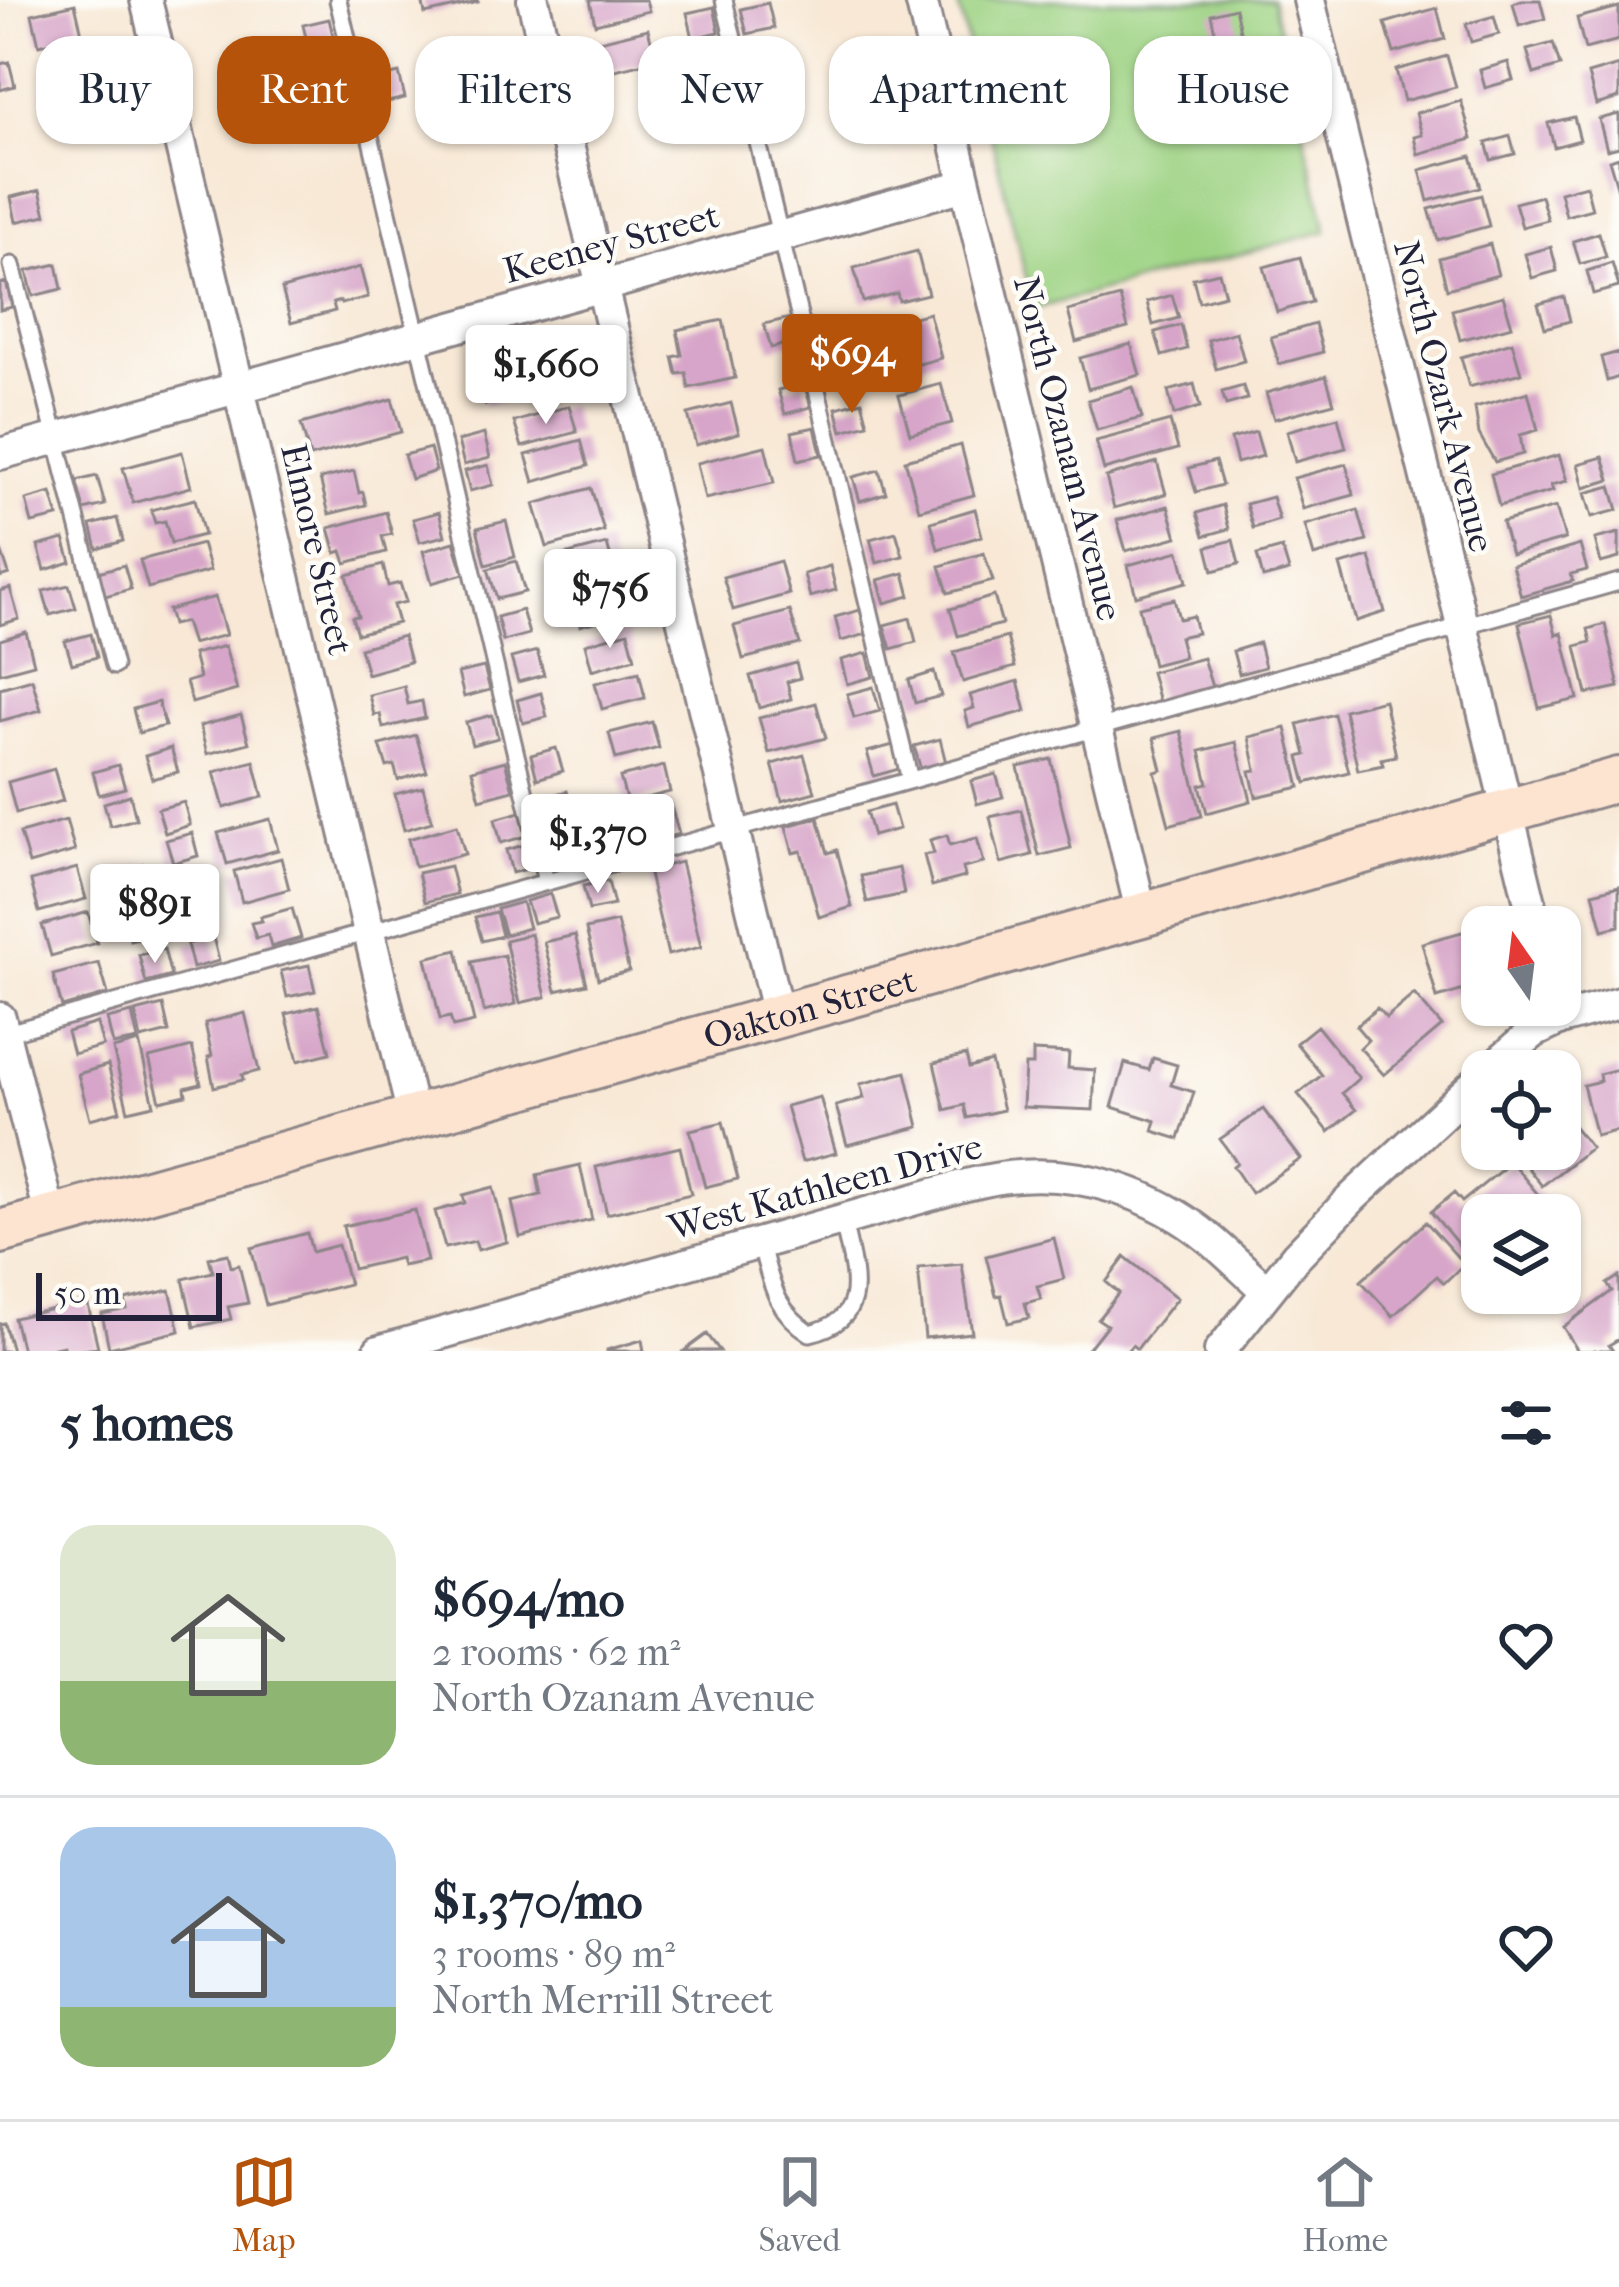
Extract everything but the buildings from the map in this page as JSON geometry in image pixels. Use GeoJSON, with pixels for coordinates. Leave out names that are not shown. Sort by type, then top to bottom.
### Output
{"type":"FeatureCollection","features":[{"type":"Feature","properties":{"kind":"main road","name":"Oakton Street"},"geometry":{"type":"LineString","coordinates":[[0,1232],[1619,779]]}},
{"type":"Feature","properties":{"kind":"street","name":"Elmore Street"},"geometry":{"type":"LineString","coordinates":[[146,0],[413,1116]]}},
{"type":"Feature","properties":{"kind":"street"},"geometry":{"type":"LineString","coordinates":[[533,0],[778,1015]]}},
{"type":"Feature","properties":{"kind":"street","name":"North Ozanam Avenue"},"geometry":{"type":"LineString","coordinates":[[921,0],[1142,915]]}},
{"type":"Feature","properties":{"kind":"street","name":"North Ozark Avenue"},"geometry":{"type":"LineString","coordinates":[[1309,0],[1531,906]]}},
{"type":"Feature","properties":{"kind":"street","name":"Keeney Street"},"geometry":{"type":"LineString","coordinates":[[0,454],[965,185]]}},
{"type":"Feature","properties":{"kind":"street"},"geometry":{"type":"LineString","coordinates":[[1581,1009],[1619,1003]]}},
{"type":"Feature","properties":{"kind":"street"},"geometry":{"type":"LineString","coordinates":[[1513,1050],[1542,1026]]}},
{"type":"Feature","properties":{"kind":"street"},"geometry":{"type":"LineString","coordinates":[[1,1029],[51,1218]]}},
{"type":"Feature","properties":{"kind":"street"},"geometry":{"type":"LineString","coordinates":[[1220,1351],[1296,1256],[1461,1096]]}},
{"type":"Feature","properties":{"kind":"street","name":"West Kathleen Drive"},"geometry":{"type":"LineString","coordinates":[[379,1351],[1007,1177],[1092,1180],[1140,1197],[1209,1238],[1267,1291]]}},
{"type":"Feature","properties":{"kind":"lane"},"geometry":{"type":"LineString","coordinates":[[338,0],[546,882]]}},
{"type":"Feature","properties":{"kind":"lane"},"geometry":{"type":"LineString","coordinates":[[724,0],[910,780]]}},
{"type":"Feature","properties":{"kind":"lane"},"geometry":{"type":"LineString","coordinates":[[12,265],[114,666]]}},
{"type":"Feature","properties":{"kind":"lane"},"geometry":{"type":"LineString","coordinates":[[1,1029],[369,932],[1619,582]]}},
{"type":"Feature","properties":{"kind":"lane"},"geometry":{"type":"LineString","coordinates":[[760,1243],[778,1302],[792,1321],[810,1333],[829,1328],[851,1309],[855,1288],[844,1220]]}},
{"type":"Feature","properties":{"kind":"green space"},"geometry":{"type":"Polygon","coordinates":[[[957,0],[1272,0],[1281,36],[1134,36],[1134,144],[1306,144],[1327,231],[1034,309],[993,144],[1110,144],[1110,36],[966,36],[957,0]]]}}]}
